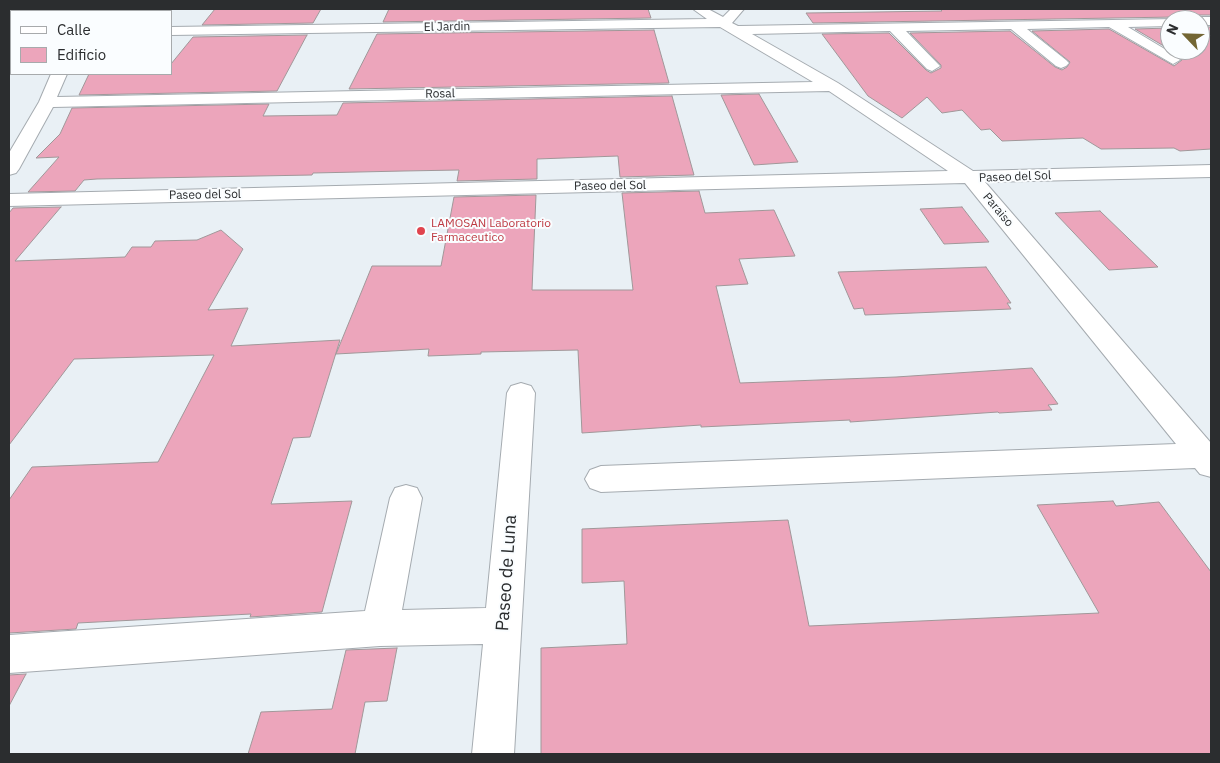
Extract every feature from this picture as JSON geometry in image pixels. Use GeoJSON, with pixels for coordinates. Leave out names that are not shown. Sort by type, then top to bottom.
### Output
{"type":"FeatureCollection","features":[{"type":"Feature","properties":{"kind":"street","name":"Paraiso"},"geometry":{"type":"LineString","coordinates":[[699,9],[732,21],[828,78],[971,178],[1208,458]]}},
{"type":"Feature","properties":{"kind":"street","name":"El Jardin"},"geometry":{"type":"LineString","coordinates":[[172,31],[732,21],[789,29],[1160,22]]}},
{"type":"Feature","properties":{"kind":"street"},"geometry":{"type":"LineString","coordinates":[[1112,23],[1160,52]]}},
{"type":"Feature","properties":{"kind":"street"},"geometry":{"type":"LineString","coordinates":[[1014,25],[1061,63]]}},
{"type":"Feature","properties":{"kind":"street"},"geometry":{"type":"LineString","coordinates":[[894,27],[932,66]]}},
{"type":"Feature","properties":{"kind":"street"},"geometry":{"type":"LineString","coordinates":[[789,29],[801,43]]}},
{"type":"Feature","properties":{"kind":"street"},"geometry":{"type":"LineString","coordinates":[[812,57],[828,78]]}},
{"type":"Feature","properties":{"kind":"street"},"geometry":{"type":"LineString","coordinates":[[9,169],[47,102],[59,75]]}},
{"type":"Feature","properties":{"kind":"street","name":"Rosal"},"geometry":{"type":"LineString","coordinates":[[47,102],[828,78]]}},
{"type":"Feature","properties":{"kind":"street","name":"Paseo del Sol"},"geometry":{"type":"LineString","coordinates":[[9,200],[1211,171]]}},
{"type":"Feature","properties":{"kind":"street","name":"Paseo de Luna"},"geometry":{"type":"LineString","coordinates":[[493,754],[521,393]]}},
{"type":"Feature","properties":{"kind":"street"},"geometry":{"type":"LineString","coordinates":[[601,479],[1208,458]]}},
{"type":"Feature","properties":{"kind":"street"},"geometry":{"type":"LineString","coordinates":[[380,628],[406,498]]}},
{"type":"Feature","properties":{"kind":"street"},"geometry":{"type":"LineString","coordinates":[[9,654],[380,628],[503,626]]}},
{"type":"Feature","properties":{"kind":"building"},"geometry":{"type":"Polygon","coordinates":[[[215,9],[321,9],[313,23],[202,25],[215,9]]]}},
{"type":"Feature","properties":{"kind":"building"},"geometry":{"type":"Polygon","coordinates":[[[389,9],[648,9],[651,18],[383,22],[389,9]]]}},
{"type":"Feature","properties":{"kind":"building"},"geometry":{"type":"Polygon","coordinates":[[[940,9],[1211,9],[1211,15],[1210,10],[1160,10],[1160,17],[813,23],[806,13],[942,11],[940,9]]]}},
{"type":"Feature","properties":{"kind":"building"},"geometry":{"type":"Polygon","coordinates":[[[1211,27],[1211,149],[1180,151],[1174,148],[1101,149],[1083,138],[1002,141],[990,129],[981,130],[962,110],[942,113],[927,97],[902,118],[868,96],[822,34],[889,33],[931,73],[941,68],[941,65],[910,33],[1010,31],[1055,67],[1062,70],[1070,62],[1032,31],[1109,29],[1160,58],[1160,60],[1174,66],[1182,60],[1210,60],[1211,27]]]}},
{"type":"Feature","properties":{"kind":"building"},"geometry":{"type":"Polygon","coordinates":[[[1160,28],[1160,44],[1135,29],[1160,28]]]}},
{"type":"Feature","properties":{"kind":"building"},"geometry":{"type":"Polygon","coordinates":[[[654,30],[669,83],[349,89],[377,34],[654,30]]]}},
{"type":"Feature","properties":{"kind":"building"},"geometry":{"type":"Polygon","coordinates":[[[307,35],[277,91],[79,95],[89,75],[172,75],[172,63],[193,37],[307,35]]]}},
{"type":"Feature","properties":{"kind":"building"},"geometry":{"type":"Polygon","coordinates":[[[759,94],[798,162],[754,165],[721,95],[759,94]]]}},
{"type":"Feature","properties":{"kind":"building"},"geometry":{"type":"Polygon","coordinates":[[[672,96],[694,175],[620,177],[618,156],[537,159],[537,179],[457,181],[459,170],[313,173],[312,175],[97,179],[84,180],[75,191],[28,192],[59,157],[36,158],[60,134],[72,108],[269,104],[263,116],[337,115],[343,103],[672,96]]]}},
{"type":"Feature","properties":{"kind":"building"},"geometry":{"type":"Polygon","coordinates":[[[699,191],[705,213],[774,210],[795,256],[739,259],[748,284],[716,286],[740,383],[896,377],[1032,368],[1058,404],[1048,405],[1052,410],[850,422],[850,420],[701,427],[701,425],[582,433],[578,350],[481,352],[481,354],[428,356],[429,349],[336,354],[372,266],[441,266],[454,197],[536,195],[532,290],[633,290],[622,193],[699,191]]]}},
{"type":"Feature","properties":{"kind":"building"},"geometry":{"type":"Polygon","coordinates":[[[61,207],[15,261],[125,257],[132,247],[151,247],[155,241],[197,240],[221,230],[243,249],[208,310],[248,308],[231,346],[340,340],[310,437],[293,438],[271,504],[352,501],[322,612],[250,617],[251,614],[78,623],[76,629],[9,633],[9,500],[32,467],[158,462],[214,355],[74,359],[9,445],[9,213],[13,208],[61,207]]]}},
{"type":"Feature","properties":{"kind":"building"},"geometry":{"type":"Polygon","coordinates":[[[962,207],[989,242],[944,244],[920,209],[962,207]]]}},
{"type":"Feature","properties":{"kind":"building"},"geometry":{"type":"Polygon","coordinates":[[[1100,211],[1158,267],[1109,270],[1055,213],[1100,211]]]}},
{"type":"Feature","properties":{"kind":"building"},"geometry":{"type":"Polygon","coordinates":[[[986,267],[1011,303],[1007,303],[1011,309],[865,315],[863,308],[854,309],[838,272],[986,267]]]}},
{"type":"Feature","properties":{"kind":"building"},"geometry":{"type":"Polygon","coordinates":[[[1113,501],[1116,506],[1159,502],[1211,572],[1211,754],[541,754],[541,648],[627,644],[624,581],[582,583],[582,529],[788,520],[809,626],[1099,613],[1037,505],[1113,501]]]}},
{"type":"Feature","properties":{"kind":"building"},"geometry":{"type":"Polygon","coordinates":[[[397,648],[387,701],[365,702],[355,754],[248,754],[261,712],[332,709],[346,650],[397,648]]]}},
{"type":"Feature","properties":{"kind":"building"},"geometry":{"type":"Polygon","coordinates":[[[26,674],[9,706],[9,675],[26,674]]]}},
{"type":"Feature","properties":{"kind":"place","name":"LAMOSAN Laboratorio Farmaceutico"},"geometry":{"type":"Point","coordinates":[421,231]}}]}
